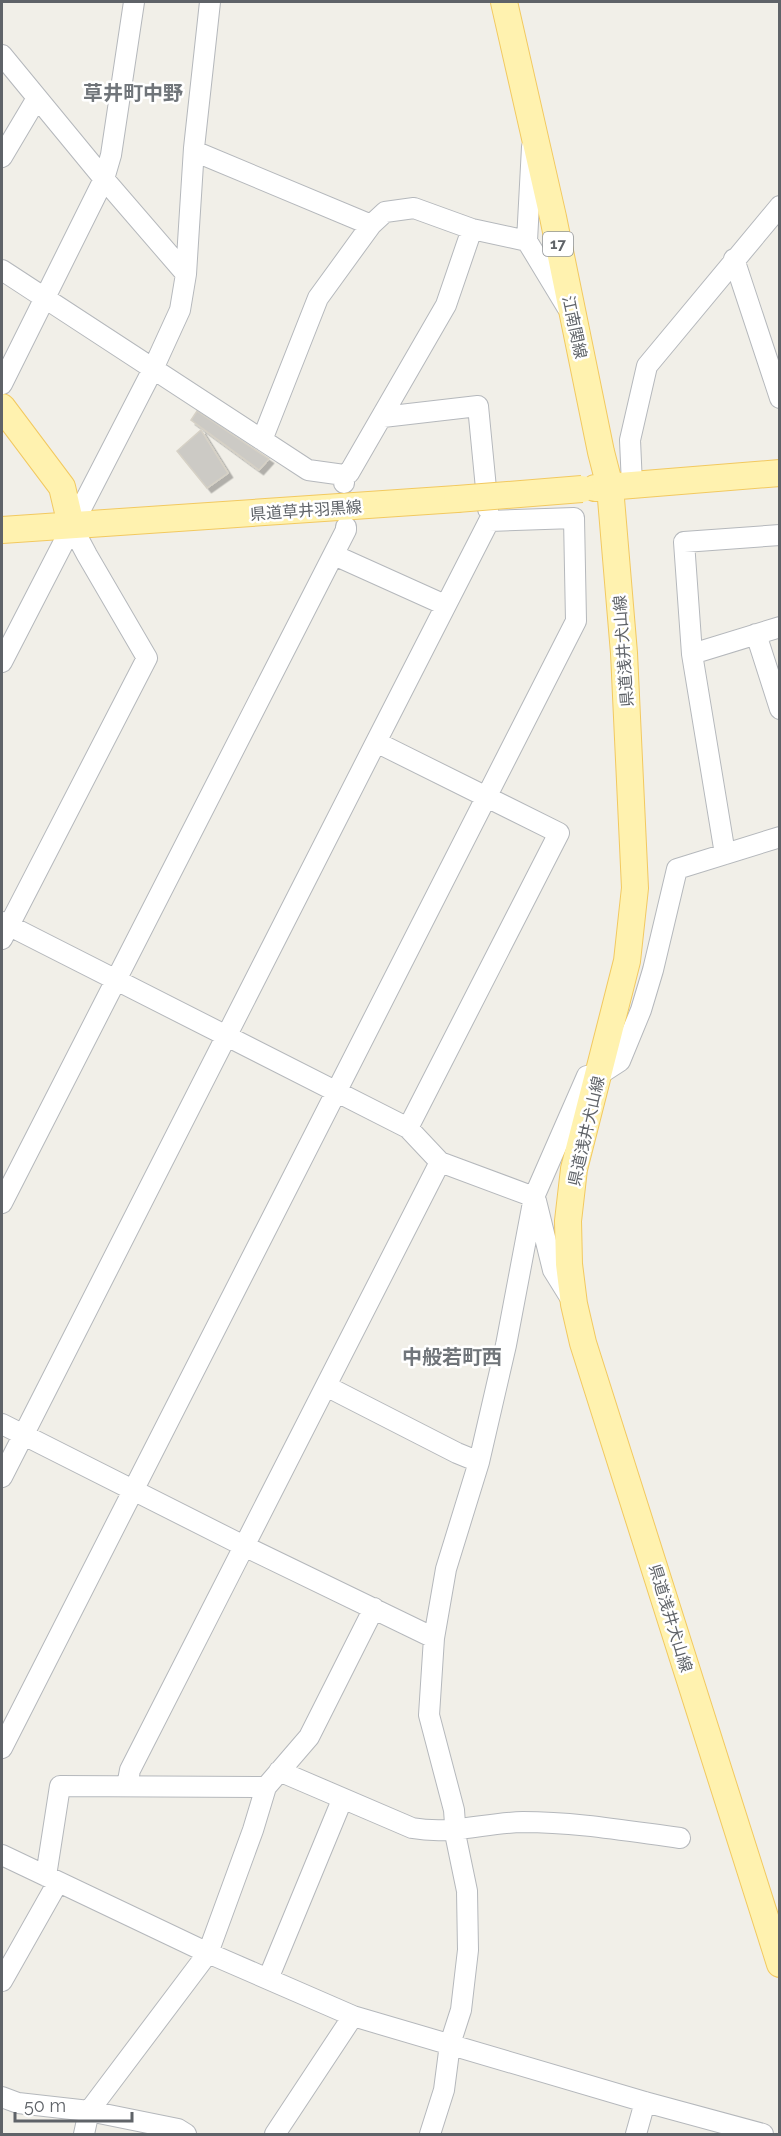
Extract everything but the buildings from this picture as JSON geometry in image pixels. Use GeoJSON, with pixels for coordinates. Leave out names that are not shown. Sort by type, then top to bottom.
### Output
{"type":"FeatureCollection","features":[{"type":"Feature","properties":{"kind":"main road","name":"江南関線"},"geometry":{"type":"LineString","coordinates":[[504,2],[553,217],[601,452],[621,486]]}},
{"type":"Feature","properties":{"kind":"main road"},"geometry":{"type":"LineString","coordinates":[[2,407],[62,487],[71,525]]}},
{"type":"Feature","properties":{"kind":"main road"},"geometry":{"type":"LineString","coordinates":[[621,486],[780,473]]}},
{"type":"Feature","properties":{"kind":"main road","name":"県道草井羽黒線"},"geometry":{"type":"LineString","coordinates":[[2,530],[298,511],[621,486]]}},
{"type":"Feature","properties":{"kind":"main road","name":"県道浅井犬山線"},"geometry":{"type":"LineString","coordinates":[[621,486],[624,653],[635,888],[627,961],[574,1169],[568,1221],[569,1264],[574,1304],[583,1342],[780,1964]]}},
{"type":"Feature","properties":{"kind":"street"},"geometry":{"type":"LineString","coordinates":[[2,384],[105,179],[111,155],[134,2]]}},
{"type":"Feature","properties":{"kind":"street"},"geometry":{"type":"LineString","coordinates":[[2,662],[153,369],[180,310],[186,274],[194,151],[210,2]]}},
{"type":"Feature","properties":{"kind":"street"},"geometry":{"type":"LineString","coordinates":[[2,55],[186,274]]}},
{"type":"Feature","properties":{"kind":"street"},"geometry":{"type":"LineString","coordinates":[[5,145],[37,98]]}},
{"type":"Feature","properties":{"kind":"street"},"geometry":{"type":"LineString","coordinates":[[532,131],[526,241],[573,317]]}},
{"type":"Feature","properties":{"kind":"street"},"geometry":{"type":"LineString","coordinates":[[194,151],[371,225]]}},
{"type":"Feature","properties":{"kind":"street"},"geometry":{"type":"LineString","coordinates":[[621,486],[647,366],[780,206]]}},
{"type":"Feature","properties":{"kind":"street"},"geometry":{"type":"LineString","coordinates":[[262,440],[318,298],[371,225],[386,212],[414,208],[472,229],[526,241]]}},
{"type":"Feature","properties":{"kind":"street"},"geometry":{"type":"LineString","coordinates":[[2,270],[308,470],[344,479],[383,417],[446,305],[472,229]]}},
{"type":"Feature","properties":{"kind":"street"},"geometry":{"type":"LineString","coordinates":[[734,259],[780,398]]}},
{"type":"Feature","properties":{"kind":"street"},"geometry":{"type":"LineString","coordinates":[[2,1477],[489,521],[478,406],[383,417]]}},
{"type":"Feature","properties":{"kind":"street"},"geometry":{"type":"LineString","coordinates":[[2,1748],[576,621],[574,518],[489,521]]}},
{"type":"Feature","properties":{"kind":"street"},"geometry":{"type":"LineString","coordinates":[[71,525],[147,658],[4,929],[116,981],[408,1128],[440,1162],[534,1197]]}},
{"type":"Feature","properties":{"kind":"street"},"geometry":{"type":"LineString","coordinates":[[2,1203],[334,555],[346,526]]}},
{"type":"Feature","properties":{"kind":"street"},"geometry":{"type":"LineString","coordinates":[[725,854],[692,654],[684,542],[780,535]]}},
{"type":"Feature","properties":{"kind":"street"},"geometry":{"type":"LineString","coordinates":[[334,555],[445,604]]}},
{"type":"Feature","properties":{"kind":"street"},"geometry":{"type":"LineString","coordinates":[[692,654],[780,627]]}},
{"type":"Feature","properties":{"kind":"street"},"geometry":{"type":"LineString","coordinates":[[756,634],[780,709]]}},
{"type":"Feature","properties":{"kind":"street"},"geometry":{"type":"LineString","coordinates":[[376,742],[559,833],[408,1128]]}},
{"type":"Feature","properties":{"kind":"street"},"geometry":{"type":"LineString","coordinates":[[430,2134],[444,2090],[450,2044],[461,2010],[468,1950],[467,1891],[454,1810],[429,1715],[434,1638],[446,1569],[479,1462],[506,1345],[534,1197],[587,1076],[600,1074],[620,1061],[641,1010],[653,970],[677,869],[780,837]]}},
{"type":"Feature","properties":{"kind":"street"},"geometry":{"type":"LineString","coordinates":[[127,1786],[130,1770],[440,1162]]}},
{"type":"Feature","properties":{"kind":"street"},"geometry":{"type":"LineString","coordinates":[[534,1197],[553,1270],[574,1304]]}},
{"type":"Feature","properties":{"kind":"street"},"geometry":{"type":"LineString","coordinates":[[326,1386],[479,1462]]}},
{"type":"Feature","properties":{"kind":"street"},"geometry":{"type":"LineString","coordinates":[[2,1424],[244,1546],[434,1638]]}},
{"type":"Feature","properties":{"kind":"street"},"geometry":{"type":"LineString","coordinates":[[84,2134],[89,2111],[208,1953],[253,1830],[266,1787],[309,1737],[374,1608]]}},
{"type":"Feature","properties":{"kind":"street"},"geometry":{"type":"LineString","coordinates":[[279,1771],[342,1800],[412,1828],[433,1832],[519,1822],[564,1822],[680,1838]]}},
{"type":"Feature","properties":{"kind":"street"},"geometry":{"type":"LineString","coordinates":[[2,1981],[52,1879],[60,1786],[266,1787]]}},
{"type":"Feature","properties":{"kind":"street"},"geometry":{"type":"LineString","coordinates":[[268,1979],[342,1800]]}},
{"type":"Feature","properties":{"kind":"street"},"geometry":{"type":"LineString","coordinates":[[2,1855],[208,1953],[353,2016],[645,2102],[763,2134]]}},
{"type":"Feature","properties":{"kind":"street"},"geometry":{"type":"LineString","coordinates":[[275,2134],[353,2016]]}},
{"type":"Feature","properties":{"kind":"street"},"geometry":{"type":"LineString","coordinates":[[2,2097],[18,2103],[89,2111],[178,2129],[186,2134]]}},
{"type":"Feature","properties":{"kind":"street"},"geometry":{"type":"LineString","coordinates":[[636,2134],[645,2102]]}},
{"type":"Feature","properties":{"kind":"district","name":"草井町中野"},"geometry":{"type":"Point","coordinates":[133,93]}},
{"type":"Feature","properties":{"kind":"district","name":"中般若町西"},"geometry":{"type":"Point","coordinates":[452,1357]}}]}
